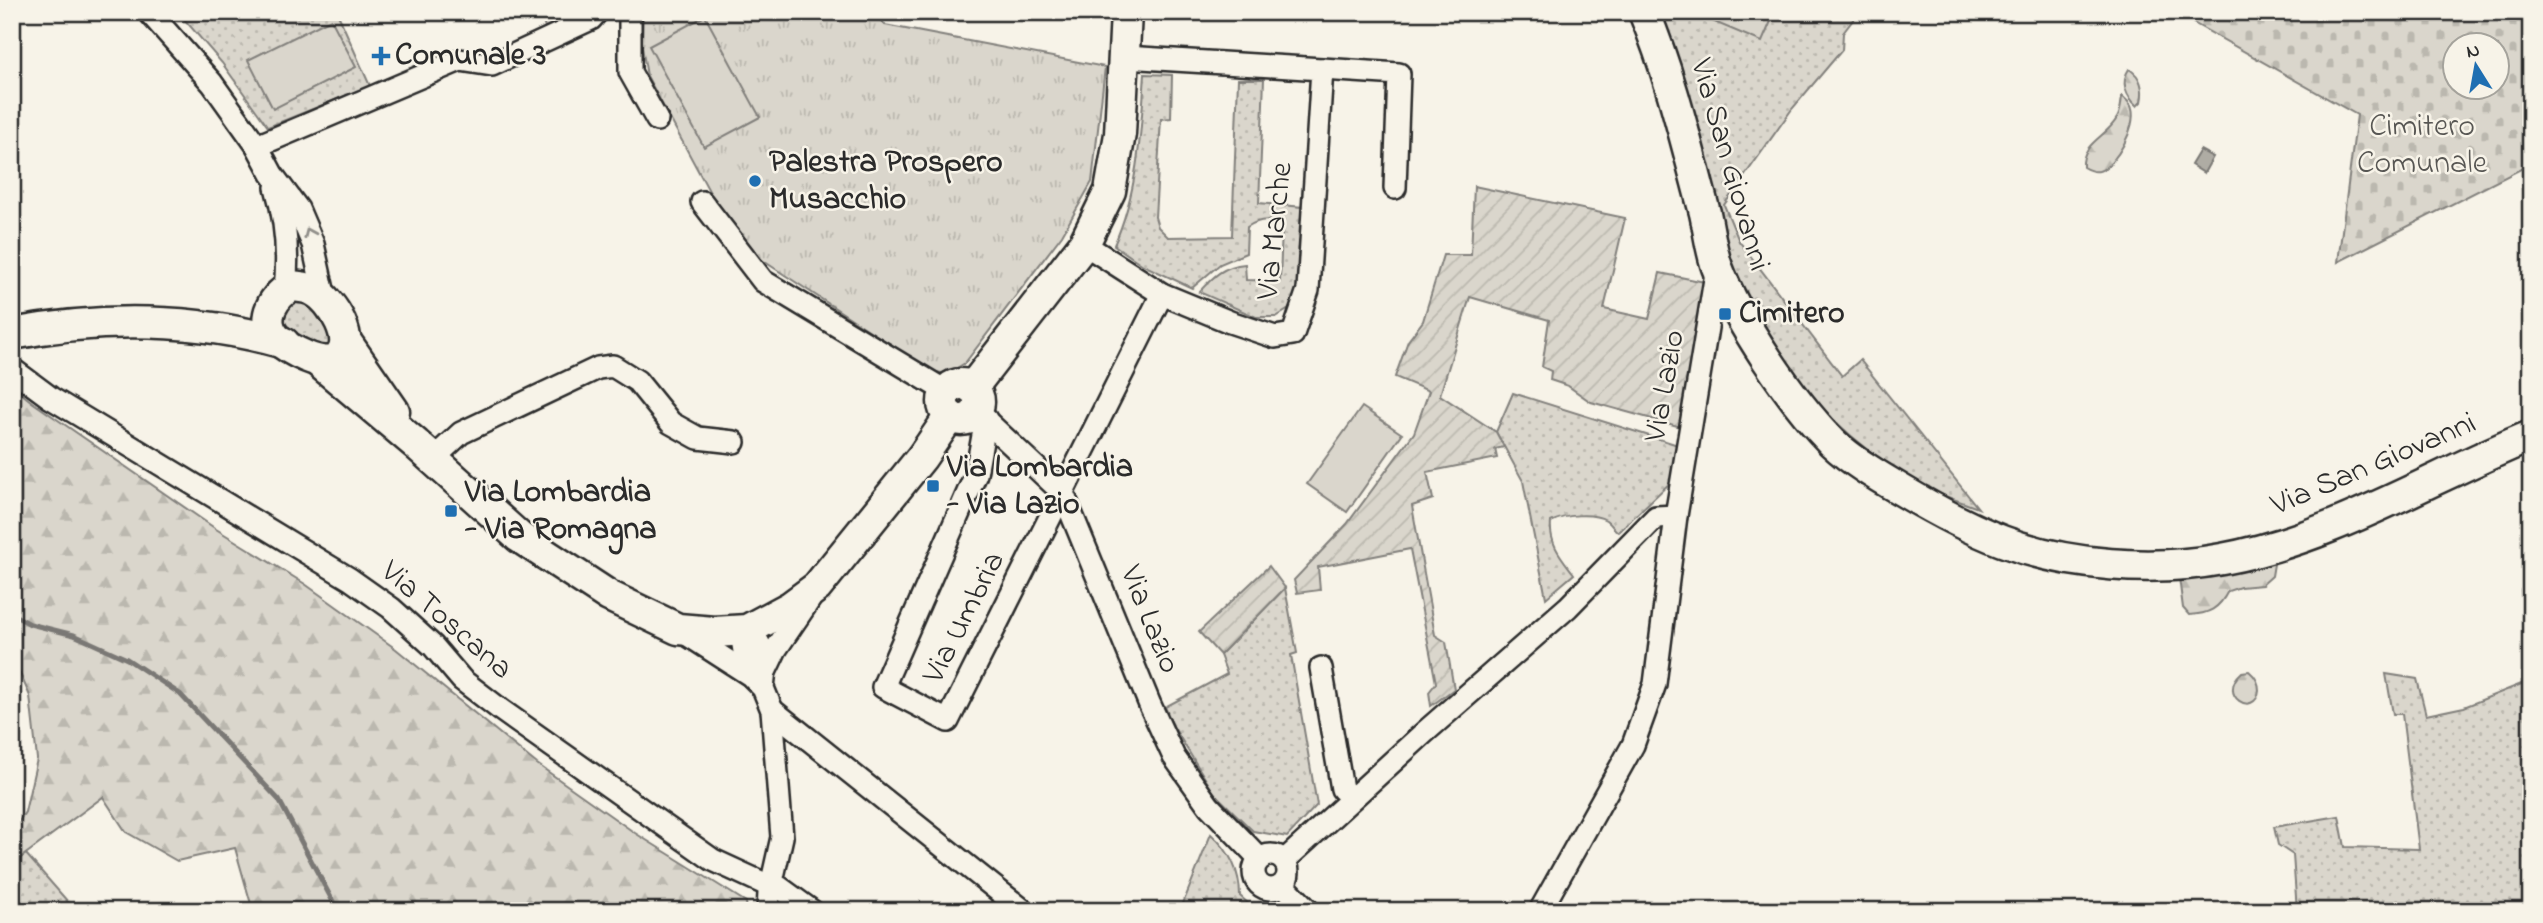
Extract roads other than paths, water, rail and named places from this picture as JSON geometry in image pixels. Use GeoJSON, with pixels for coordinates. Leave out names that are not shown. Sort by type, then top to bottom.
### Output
{"type":"FeatureCollection","features":[{"type":"Feature","properties":{"kind":"street"},"geometry":{"type":"LineString","coordinates":[[257,146],[460,60],[492,65],[591,19],[597,12]]}},
{"type":"Feature","properties":{"kind":"street"},"geometry":{"type":"LineString","coordinates":[[630,12],[630,72],[657,120]]}},
{"type":"Feature","properties":{"kind":"street"},"geometry":{"type":"LineString","coordinates":[[760,679],[776,649],[817,587],[966,405],[1084,244],[1111,191],[1120,134],[1126,12]]}},
{"type":"Feature","properties":{"kind":"street","name":"Via San Giovanni"},"geometry":{"type":"LineString","coordinates":[[1644,12],[1658,46],[1717,266],[1741,315],[1782,382],[1833,443],[1880,477],[2003,542],[2058,556],[2112,565],[2167,566],[2220,560],[2316,534],[2531,436]]}},
{"type":"Feature","properties":{"kind":"street","name":"Via San Giovanni"},"geometry":{"type":"LineString","coordinates":[[1653,12],[1658,46]]}},
{"type":"Feature","properties":{"kind":"street"},"geometry":{"type":"LineString","coordinates":[[155,15],[212,83],[257,146],[272,174],[299,209],[313,244],[325,299],[346,333],[347,343],[338,359],[330,363],[320,363]]}},
{"type":"Feature","properties":{"kind":"street"},"geometry":{"type":"LineString","coordinates":[[1125,57],[1399,74],[1395,188]]}},
{"type":"Feature","properties":{"kind":"street","name":"Via Marche"},"geometry":{"type":"LineString","coordinates":[[1084,244],[1162,294],[1275,337],[1293,334],[1308,290],[1322,69]]}},
{"type":"Feature","properties":{"kind":"street"},"geometry":{"type":"LineString","coordinates":[[272,174],[284,213],[288,260],[269,322],[275,337],[320,363],[519,537],[609,596],[678,629],[760,679]]}},
{"type":"Feature","properties":{"kind":"street","name":"Via Lazio"},"geometry":{"type":"LineString","coordinates":[[702,202],[763,281],[966,405],[1063,493],[1174,757],[1209,806],[1260,859]]}},
{"type":"Feature","properties":{"kind":"street","name":"Via Lazio"},"geometry":{"type":"LineString","coordinates":[[1539,911],[1633,745],[1655,684],[1676,516],[1717,266]]}},
{"type":"Feature","properties":{"kind":"street"},"geometry":{"type":"LineString","coordinates":[[12,334],[55,326],[162,323],[234,315],[279,296],[293,286],[314,291],[325,299]]}},
{"type":"Feature","properties":{"kind":"street","name":"Via Umbria"},"geometry":{"type":"LineString","coordinates":[[966,405],[976,474],[883,687],[948,721],[1162,294]]}},
{"type":"Feature","properties":{"kind":"street"},"geometry":{"type":"LineString","coordinates":[[162,323],[224,328],[284,343]]}},
{"type":"Feature","properties":{"kind":"street"},"geometry":{"type":"LineString","coordinates":[[347,343],[424,452]]}},
{"type":"Feature","properties":{"kind":"street"},"geometry":{"type":"LineString","coordinates":[[424,452],[598,368],[613,366],[637,381],[671,423],[698,438],[734,442]]}},
{"type":"Feature","properties":{"kind":"street","name":"Via Toscana"},"geometry":{"type":"LineString","coordinates":[[12,369],[51,398],[350,579],[391,608],[433,646],[462,680],[501,710],[713,860],[812,911]]}},
{"type":"Feature","properties":{"kind":"street"},"geometry":{"type":"LineString","coordinates":[[1284,861],[1568,607],[1656,517],[1676,516]]}},
{"type":"Feature","properties":{"kind":"street"},"geometry":{"type":"LineString","coordinates":[[678,629],[714,632],[747,630],[790,607],[817,587]]}},
{"type":"Feature","properties":{"kind":"street"},"geometry":{"type":"LineString","coordinates":[[747,630],[742,639],[742,650],[760,679],[772,710],[782,837],[770,890]]}},
{"type":"Feature","properties":{"kind":"street"},"geometry":{"type":"LineString","coordinates":[[1321,668],[1342,789],[1352,798]]}},
{"type":"Feature","properties":{"kind":"street"},"geometry":{"type":"LineString","coordinates":[[772,710],[1024,911]]}},
{"type":"Feature","properties":{"kind":"street"},"geometry":{"type":"LineString","coordinates":[[1275,855],[1284,861],[1288,876],[1283,885],[1252,890],[1254,873],[1260,859],[1275,855]]}},
{"type":"Feature","properties":{"kind":"street"},"geometry":{"type":"LineString","coordinates":[[1283,885],[1309,911]]}},
{"type":"Feature","properties":{"kind":"waterway"},"geometry":{"type":"LineString","coordinates":[[12,614],[30,624],[74,635],[127,659],[180,694],[279,800],[338,911]]}},
{"type":"Feature","properties":{"kind":"place","name":"Comunale 3"},"geometry":{"type":"Point","coordinates":[381,56]}},
{"type":"Feature","properties":{"kind":"place","name":"Palestra Prospero Musacchio"},"geometry":{"type":"Point","coordinates":[755,181]}},
{"type":"Feature","properties":{"kind":"place","name":"Cimitero"},"geometry":{"type":"Point","coordinates":[1725,314]}},
{"type":"Feature","properties":{"kind":"place","name":"Via Lombardia - Via Lazio"},"geometry":{"type":"Point","coordinates":[933,486]}},
{"type":"Feature","properties":{"kind":"place","name":"Via Lombardia - Via Romagna"},"geometry":{"type":"Point","coordinates":[451,511]}},
{"type":"Feature","properties":{"kind":"park label","name":"Cimitero Comunale"},"geometry":{"type":"Point","coordinates":[2422,146]}}]}
